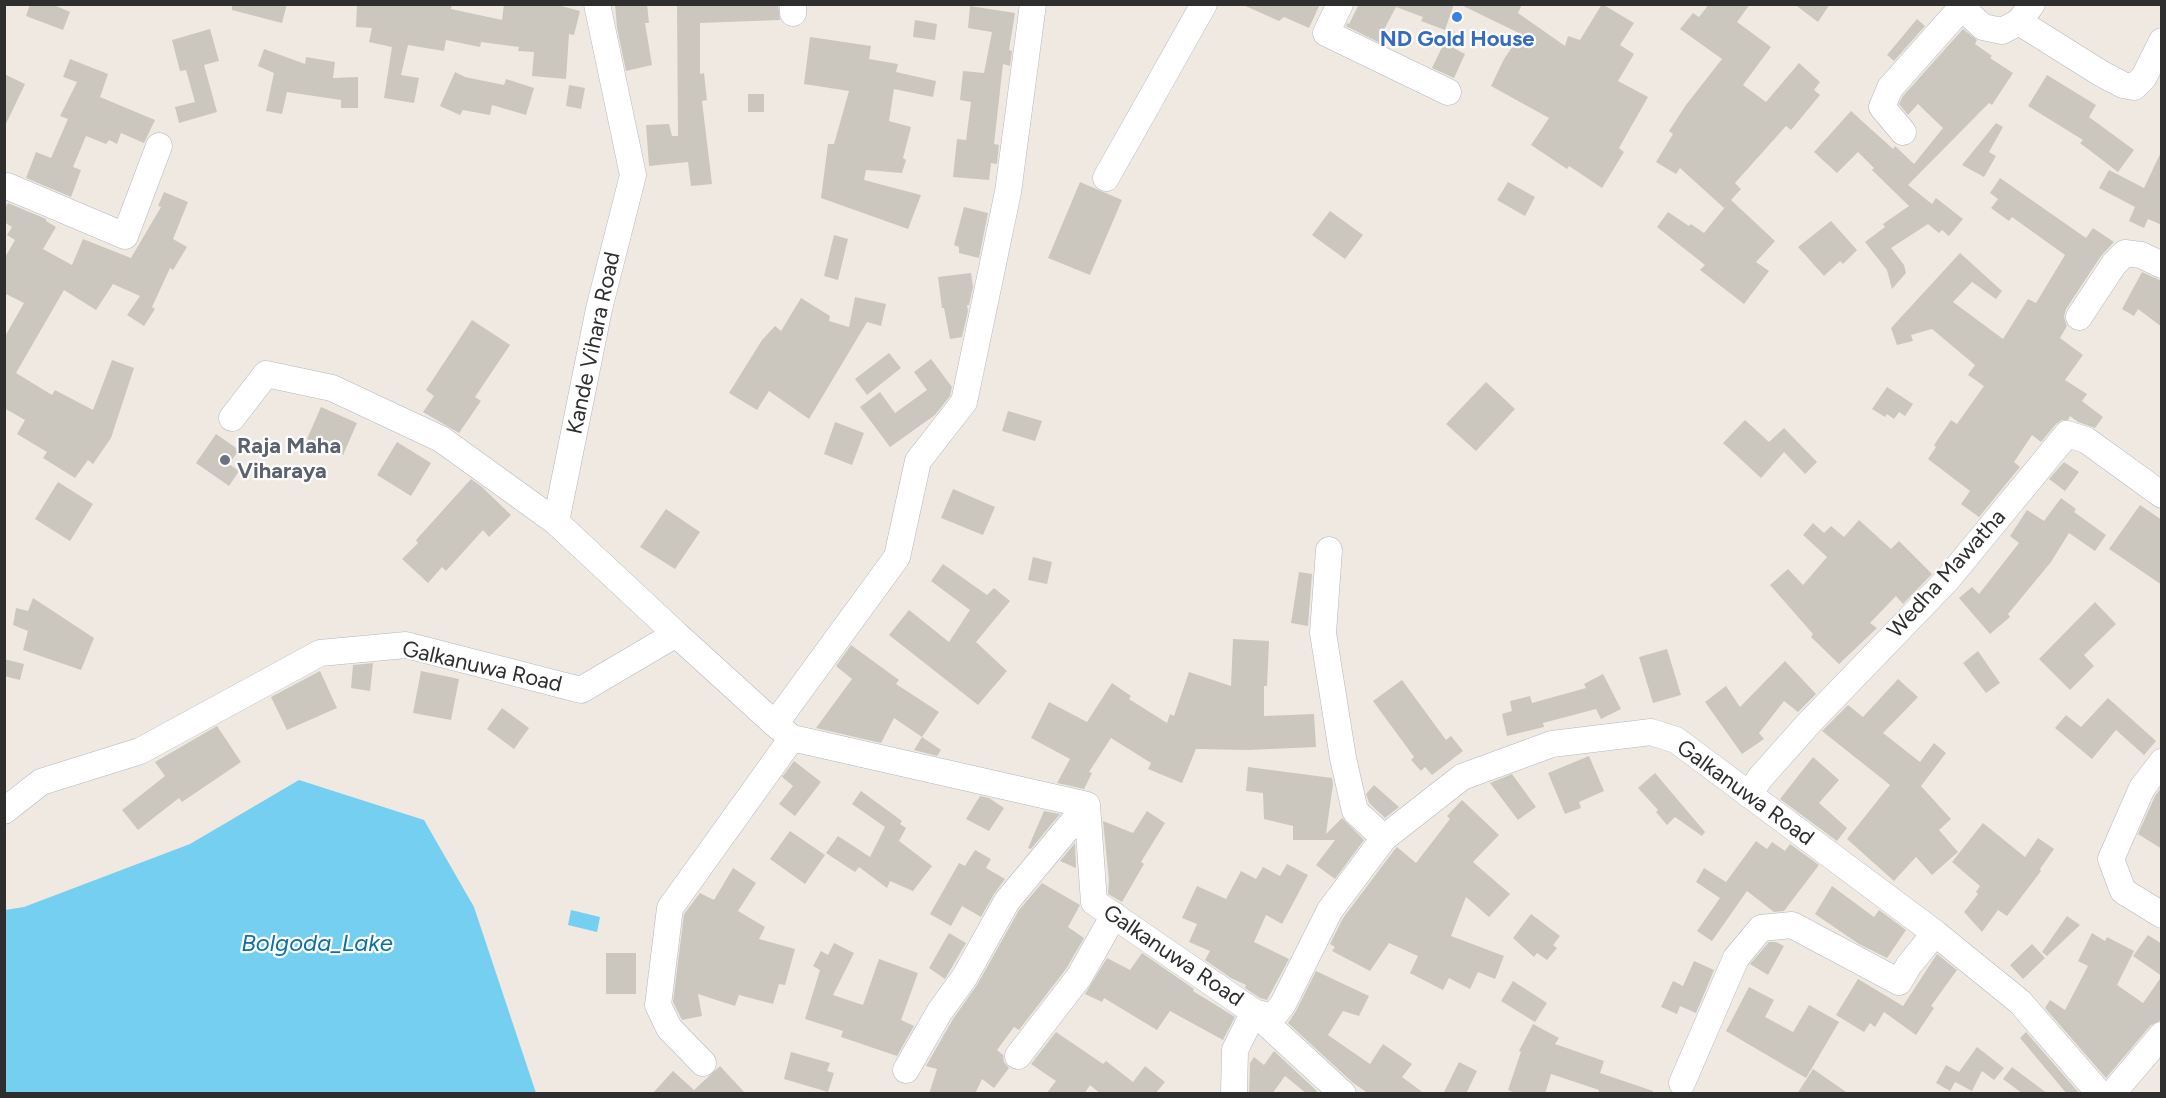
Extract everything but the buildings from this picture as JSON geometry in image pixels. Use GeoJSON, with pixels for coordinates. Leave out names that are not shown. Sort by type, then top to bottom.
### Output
{"type":"FeatureCollection","features":[{"type":"Feature","properties":{"kind":"street","name":"Kande Vihara Road"},"geometry":{"type":"LineString","coordinates":[[556,522],[599,309],[633,175],[597,4]]}},
{"type":"Feature","properties":{"kind":"street"},"geometry":{"type":"LineString","coordinates":[[703,1063],[669,1028],[658,1005],[670,908],[897,557],[918,461],[964,402],[1008,192],[1033,4]]}},
{"type":"Feature","properties":{"kind":"street"},"geometry":{"type":"LineString","coordinates":[[1106,178],[1204,4]]}},
{"type":"Feature","properties":{"kind":"street"},"geometry":{"type":"LineString","coordinates":[[1340,4],[1326,33],[1448,92]]}},
{"type":"Feature","properties":{"kind":"street"},"geometry":{"type":"LineString","coordinates":[[1903,132],[1882,107],[1890,88],[1960,6],[1983,27],[2002,31],[2025,13],[2102,74],[2122,85],[2134,87],[2144,77],[2162,41]]}},
{"type":"Feature","properties":{"kind":"street"},"geometry":{"type":"LineString","coordinates":[[5,184],[125,236],[159,146]]}},
{"type":"Feature","properties":{"kind":"street"},"geometry":{"type":"LineString","coordinates":[[2079,317],[2114,264],[2125,253],[2140,255],[2162,265]]}},
{"type":"Feature","properties":{"kind":"street"},"geometry":{"type":"LineString","coordinates":[[232,418],[266,374],[333,388],[441,439],[556,522],[783,731],[1087,805],[1006,901],[964,978],[940,1011],[906,1070]]}},
{"type":"Feature","properties":{"kind":"street","name":"Wedha Mawatha"},"geometry":{"type":"LineString","coordinates":[[1749,795],[1760,778],[1809,723],[1947,580],[2067,434],[2086,440],[2162,495]]}},
{"type":"Feature","properties":{"kind":"street"},"geometry":{"type":"LineString","coordinates":[[1329,550],[1323,633],[1341,747],[1355,811],[1384,838]]}},
{"type":"Feature","properties":{"kind":"street","name":"Galkanuwa Road"},"geometry":{"type":"LineString","coordinates":[[4,811],[42,782],[140,751],[320,653],[406,645],[581,690],[676,634]]}},
{"type":"Feature","properties":{"kind":"street","name":"Galkanuwa Road"},"geometry":{"type":"LineString","coordinates":[[1087,805],[1094,902],[1254,1012],[1273,1017],[1283,1004],[1330,910],[1384,838],[1462,777],[1552,744],[1651,732],[1676,740],[1935,933],[2020,1002],[2100,1094]]}},
{"type":"Feature","properties":{"kind":"street"},"geometry":{"type":"LineString","coordinates":[[2162,762],[2142,788],[2111,859],[2123,891],[2162,915]]}},
{"type":"Feature","properties":{"kind":"street"},"geometry":{"type":"LineString","coordinates":[[1018,1056],[1079,977],[1114,915]]}},
{"type":"Feature","properties":{"kind":"street"},"geometry":{"type":"LineString","coordinates":[[1682,1083],[1736,957],[1761,928],[1792,925],[1899,982],[1909,965],[1935,933]]}},
{"type":"Feature","properties":{"kind":"street"},"geometry":{"type":"LineString","coordinates":[[1234,1094],[1235,1050],[1254,1012],[1343,1094]]}},
{"type":"Feature","properties":{"kind":"street"},"geometry":{"type":"LineString","coordinates":[[2112,1094],[2162,1035]]}},
{"type":"Feature","properties":{"kind":"water","name":"Bolgoda_Lake"},"geometry":{"type":"Polygon","coordinates":[[[299,780],[424,820],[474,907],[536,1093],[5,1093],[5,910],[24,907],[190,844],[299,780]]]}},
{"type":"Feature","properties":{"kind":"water"},"geometry":{"type":"Polygon","coordinates":[[[571,910],[600,917],[597,932],[568,925],[571,910]]]}},
{"type":"Feature","properties":{"kind":"place","name":"ND Gold House"},"geometry":{"type":"Point","coordinates":[1457,17]}},
{"type":"Feature","properties":{"kind":"place","name":"Raja Maha Viharaya"},"geometry":{"type":"Point","coordinates":[225,460]}}]}
